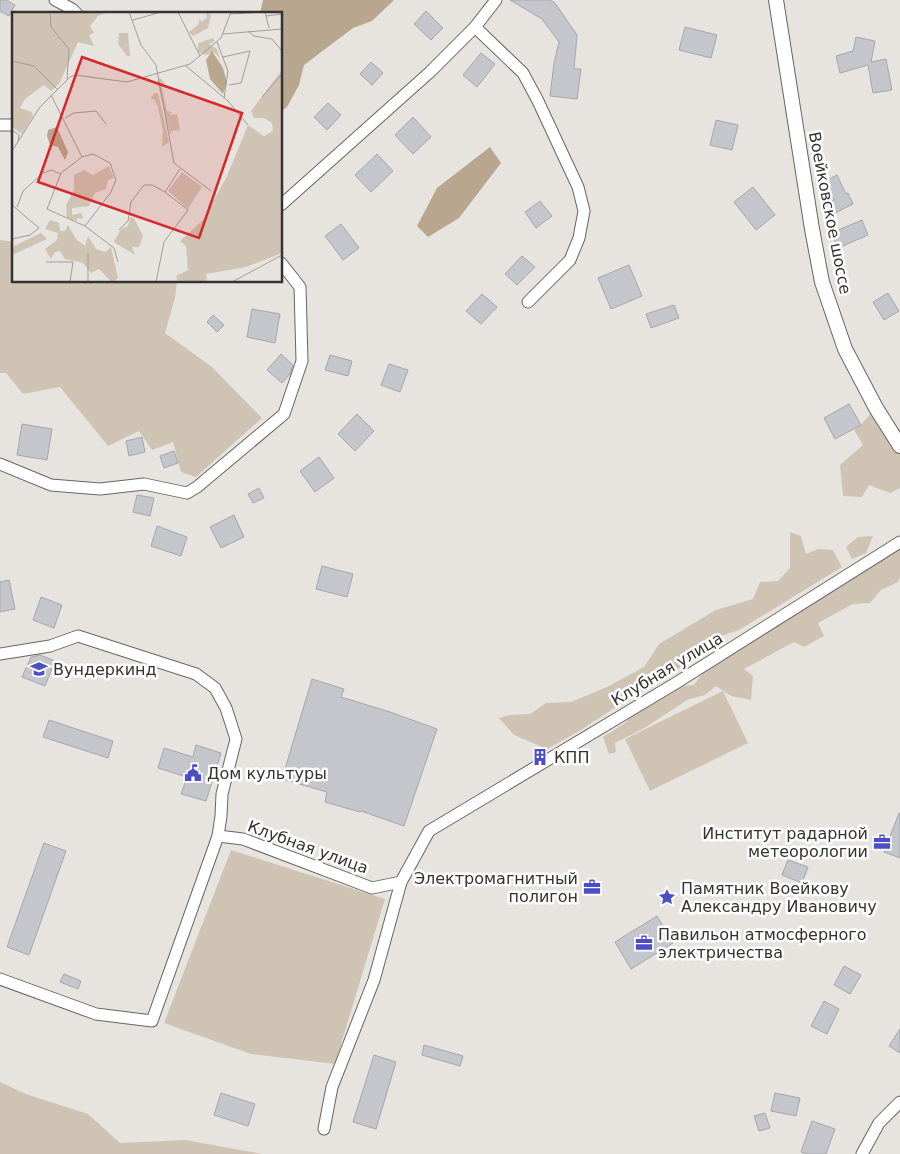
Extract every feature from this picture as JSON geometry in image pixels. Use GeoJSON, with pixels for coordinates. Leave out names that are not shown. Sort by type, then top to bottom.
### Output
{"type":"FeatureCollection","features":[{"type":"Feature","properties":{"kind":"street"},"geometry":{"type":"LineString","coordinates":[[55,0],[74,12]]}},
{"type":"Feature","properties":{"kind":"street"},"geometry":{"type":"LineString","coordinates":[[282,205],[430,72],[475,27],[496,0]]}},
{"type":"Feature","properties":{"kind":"street","name":"Воейковское шоссе"},"geometry":{"type":"LineString","coordinates":[[776,0],[822,282],[845,349],[876,408],[900,446]]}},
{"type":"Feature","properties":{"kind":"street"},"geometry":{"type":"LineString","coordinates":[[475,27],[523,73],[578,187],[584,211],[579,238],[570,260],[528,302]]}},
{"type":"Feature","properties":{"kind":"street"},"geometry":{"type":"LineString","coordinates":[[0,464],[51,484],[100,490],[144,484],[187,493],[198,487],[284,414],[302,361],[300,287],[282,264]]}},
{"type":"Feature","properties":{"kind":"street","name":"Клубная улица"},"geometry":{"type":"LineString","coordinates":[[218,836],[243,838],[372,888],[401,882],[429,831],[676,683],[900,542]]}},
{"type":"Feature","properties":{"kind":"street"},"geometry":{"type":"LineString","coordinates":[[0,654],[50,646],[78,636],[196,674],[215,688],[226,708],[236,739],[222,794],[218,836],[152,1021],[96,1014],[0,979]]}},
{"type":"Feature","properties":{"kind":"street"},"geometry":{"type":"LineString","coordinates":[[324,1128],[332,1087],[374,980],[401,882]]}},
{"type":"Feature","properties":{"kind":"street"},"geometry":{"type":"LineString","coordinates":[[862,1154],[879,1123],[900,1102]]}},
{"type":"Feature","properties":{"kind":"shaded area"},"geometry":{"type":"Polygon","coordinates":[[[263,0],[394,0],[372,21],[353,28],[304,65],[299,85],[287,107],[282,110],[282,12],[260,12],[263,0]]]}},
{"type":"Feature","properties":{"kind":"shaded area"},"geometry":{"type":"Polygon","coordinates":[[[490,147],[501,163],[459,218],[428,237],[417,226],[437,188],[490,147]]]}},
{"type":"Feature","properties":{"kind":"shaded area"},"geometry":{"type":"Polygon","coordinates":[[[0,240],[12,242],[12,282],[177,282],[175,298],[165,333],[212,367],[262,418],[196,477],[181,472],[173,442],[152,450],[139,431],[108,446],[60,387],[23,394],[6,373],[0,373],[0,240]]]}},
{"type":"Feature","properties":{"kind":"shaded area"},"geometry":{"type":"Polygon","coordinates":[[[871,413],[880,418],[886,434],[900,453],[900,488],[890,493],[869,485],[862,497],[843,496],[840,465],[863,445],[854,430],[871,413]]]}},
{"type":"Feature","properties":{"kind":"shaded area"},"geometry":{"type":"Polygon","coordinates":[[[790,532],[801,536],[806,554],[818,549],[833,550],[842,567],[739,630],[718,637],[686,664],[581,730],[547,749],[514,735],[499,718],[509,715],[530,714],[546,703],[571,702],[607,687],[644,667],[659,644],[716,610],[753,599],[760,582],[778,581],[790,568],[790,532]]]}},
{"type":"Feature","properties":{"kind":"shaded area"},"geometry":{"type":"Polygon","coordinates":[[[873,536],[866,553],[852,559],[846,547],[858,537],[873,536]]]}},
{"type":"Feature","properties":{"kind":"shaded area"},"geometry":{"type":"Polygon","coordinates":[[[900,546],[900,576],[898,582],[881,590],[870,603],[853,604],[818,623],[824,636],[804,647],[794,642],[744,669],[753,676],[751,700],[731,696],[716,686],[705,695],[687,700],[646,727],[615,743],[616,752],[609,754],[603,737],[625,723],[634,712],[681,686],[694,685],[705,670],[828,594],[839,584],[900,546]]]}},
{"type":"Feature","properties":{"kind":"shaded area"},"geometry":{"type":"Polygon","coordinates":[[[723,691],[748,743],[650,791],[625,739],[723,691]]]}},
{"type":"Feature","properties":{"kind":"shaded area"},"geometry":{"type":"Polygon","coordinates":[[[231,850],[385,899],[335,1064],[251,1054],[164,1023],[231,850]]]}},
{"type":"Feature","properties":{"kind":"shaded area"},"geometry":{"type":"Polygon","coordinates":[[[0,1082],[26,1094],[88,1114],[120,1143],[185,1140],[263,1154],[0,1154],[0,1082]]]}},
{"type":"Feature","properties":{"kind":"building"},"geometry":{"type":"Polygon","coordinates":[[[0,0],[6,0],[15,5],[9,16],[0,11],[0,0]]]}},
{"type":"Feature","properties":{"kind":"building"},"geometry":{"type":"Polygon","coordinates":[[[510,0],[550,0],[555,3],[577,35],[574,69],[581,69],[577,99],[550,96],[559,42],[542,19],[510,0]]]}},
{"type":"Feature","properties":{"kind":"building"},"geometry":{"type":"Polygon","coordinates":[[[426,11],[443,28],[431,40],[414,24],[426,11]]]}},
{"type":"Feature","properties":{"kind":"building"},"geometry":{"type":"Polygon","coordinates":[[[685,27],[717,35],[711,58],[679,50],[685,27]]]}},
{"type":"Feature","properties":{"kind":"building"},"geometry":{"type":"Polygon","coordinates":[[[856,37],[875,41],[871,62],[886,59],[892,90],[873,93],[868,65],[840,73],[836,56],[853,51],[856,37]]]}},
{"type":"Feature","properties":{"kind":"building"},"geometry":{"type":"Polygon","coordinates":[[[481,53],[495,64],[477,87],[463,75],[481,53]]]}},
{"type":"Feature","properties":{"kind":"building"},"geometry":{"type":"Polygon","coordinates":[[[371,62],[383,73],[372,85],[360,74],[371,62]]]}},
{"type":"Feature","properties":{"kind":"building"},"geometry":{"type":"Polygon","coordinates":[[[328,103],[341,115],[327,130],[314,117],[328,103]]]}},
{"type":"Feature","properties":{"kind":"building"},"geometry":{"type":"Polygon","coordinates":[[[413,117],[431,137],[413,154],[395,135],[413,117]]]}},
{"type":"Feature","properties":{"kind":"building"},"geometry":{"type":"Polygon","coordinates":[[[716,120],[738,125],[732,150],[710,145],[716,120]]]}},
{"type":"Feature","properties":{"kind":"building"},"geometry":{"type":"Polygon","coordinates":[[[377,154],[393,171],[371,192],[355,175],[377,154]]]}},
{"type":"Feature","properties":{"kind":"building"},"geometry":{"type":"Polygon","coordinates":[[[837,175],[853,204],[833,214],[827,203],[834,200],[825,181],[837,175]]]}},
{"type":"Feature","properties":{"kind":"building"},"geometry":{"type":"Polygon","coordinates":[[[753,187],[775,215],[756,230],[734,202],[753,187]]]}},
{"type":"Feature","properties":{"kind":"building"},"geometry":{"type":"Polygon","coordinates":[[[540,201],[552,216],[536,228],[525,212],[540,201]]]}},
{"type":"Feature","properties":{"kind":"building"},"geometry":{"type":"Polygon","coordinates":[[[862,220],[868,235],[838,248],[831,233],[862,220]]]}},
{"type":"Feature","properties":{"kind":"building"},"geometry":{"type":"Polygon","coordinates":[[[341,224],[359,248],[343,260],[325,236],[341,224]]]}},
{"type":"Feature","properties":{"kind":"building"},"geometry":{"type":"Polygon","coordinates":[[[522,256],[535,267],[517,285],[505,274],[522,256]]]}},
{"type":"Feature","properties":{"kind":"building"},"geometry":{"type":"Polygon","coordinates":[[[629,265],[642,296],[611,309],[598,278],[629,265]]]}},
{"type":"Feature","properties":{"kind":"building"},"geometry":{"type":"Polygon","coordinates":[[[888,293],[899,311],[884,320],[873,302],[888,293]]]}},
{"type":"Feature","properties":{"kind":"building"},"geometry":{"type":"Polygon","coordinates":[[[482,294],[497,307],[481,324],[466,311],[482,294]]]}},
{"type":"Feature","properties":{"kind":"building"},"geometry":{"type":"Polygon","coordinates":[[[674,305],[679,318],[651,328],[646,314],[674,305]]]}},
{"type":"Feature","properties":{"kind":"building"},"geometry":{"type":"Polygon","coordinates":[[[252,309],[280,314],[275,343],[247,337],[252,309]]]}},
{"type":"Feature","properties":{"kind":"building"},"geometry":{"type":"Polygon","coordinates":[[[213,315],[224,325],[217,332],[207,322],[213,315]]]}},
{"type":"Feature","properties":{"kind":"building"},"geometry":{"type":"Polygon","coordinates":[[[281,354],[293,365],[290,374],[282,383],[267,370],[281,354]]]}},
{"type":"Feature","properties":{"kind":"building"},"geometry":{"type":"Polygon","coordinates":[[[330,355],[352,361],[348,376],[325,370],[330,355]]]}},
{"type":"Feature","properties":{"kind":"building"},"geometry":{"type":"Polygon","coordinates":[[[389,364],[408,370],[400,392],[381,385],[389,364]]]}},
{"type":"Feature","properties":{"kind":"building"},"geometry":{"type":"Polygon","coordinates":[[[849,404],[861,425],[835,439],[824,418],[849,404]]]}},
{"type":"Feature","properties":{"kind":"building"},"geometry":{"type":"Polygon","coordinates":[[[357,414],[374,431],[355,451],[338,434],[357,414]]]}},
{"type":"Feature","properties":{"kind":"building"},"geometry":{"type":"Polygon","coordinates":[[[22,424],[52,429],[47,460],[17,455],[22,424]]]}},
{"type":"Feature","properties":{"kind":"building"},"geometry":{"type":"Polygon","coordinates":[[[142,437],[145,452],[129,456],[126,441],[142,437]]]}},
{"type":"Feature","properties":{"kind":"building"},"geometry":{"type":"Polygon","coordinates":[[[174,451],[178,463],[164,468],[160,456],[174,451]]]}},
{"type":"Feature","properties":{"kind":"building"},"geometry":{"type":"Polygon","coordinates":[[[319,457],[334,478],[315,492],[300,471],[319,457]]]}},
{"type":"Feature","properties":{"kind":"building"},"geometry":{"type":"Polygon","coordinates":[[[259,488],[264,498],[253,503],[248,494],[259,488]]]}},
{"type":"Feature","properties":{"kind":"building"},"geometry":{"type":"Polygon","coordinates":[[[137,495],[154,498],[150,516],[133,512],[137,495]]]}},
{"type":"Feature","properties":{"kind":"building"},"geometry":{"type":"Polygon","coordinates":[[[234,515],[244,537],[221,548],[210,527],[234,515]]]}},
{"type":"Feature","properties":{"kind":"building"},"geometry":{"type":"Polygon","coordinates":[[[157,526],[187,537],[181,556],[151,546],[157,526]]]}},
{"type":"Feature","properties":{"kind":"building"},"geometry":{"type":"Polygon","coordinates":[[[322,566],[353,574],[347,597],[316,589],[322,566]]]}},
{"type":"Feature","properties":{"kind":"building"},"geometry":{"type":"Polygon","coordinates":[[[9,580],[15,609],[0,612],[0,582],[9,580]]]}},
{"type":"Feature","properties":{"kind":"building"},"geometry":{"type":"Polygon","coordinates":[[[41,597],[62,605],[54,628],[33,620],[41,597]]]}},
{"type":"Feature","properties":{"kind":"building","name":"Вундеркинд"},"geometry":{"type":"Polygon","coordinates":[[[40,655],[55,661],[45,686],[22,677],[31,657],[40,655]]]}},
{"type":"Feature","properties":{"kind":"building"},"geometry":{"type":"Polygon","coordinates":[[[312,679],[344,689],[341,697],[437,729],[404,826],[361,811],[325,802],[327,792],[282,779],[312,679]]]}},
{"type":"Feature","properties":{"kind":"building"},"geometry":{"type":"Polygon","coordinates":[[[49,720],[113,741],[108,758],[43,737],[49,720]]]}},
{"type":"Feature","properties":{"kind":"building","name":"Дом культуры"},"geometry":{"type":"Polygon","coordinates":[[[196,745],[221,753],[206,801],[181,794],[187,777],[158,768],[164,748],[193,757],[196,745]]]}},
{"type":"Feature","properties":{"kind":"building"},"geometry":{"type":"Polygon","coordinates":[[[900,813],[900,858],[884,852],[900,813]]]}},
{"type":"Feature","properties":{"kind":"building"},"geometry":{"type":"Polygon","coordinates":[[[44,843],[66,851],[29,955],[7,947],[44,843]]]}},
{"type":"Feature","properties":{"kind":"building"},"geometry":{"type":"Polygon","coordinates":[[[788,860],[808,867],[802,883],[782,875],[788,860]]]}},
{"type":"Feature","properties":{"kind":"building","name":"Павильон атмосферного электричества"},"geometry":{"type":"Polygon","coordinates":[[[657,916],[673,943],[631,969],[615,942],[657,916]]]}},
{"type":"Feature","properties":{"kind":"building"},"geometry":{"type":"Polygon","coordinates":[[[844,966],[861,975],[850,994],[834,985],[844,966]]]}},
{"type":"Feature","properties":{"kind":"building"},"geometry":{"type":"Polygon","coordinates":[[[64,974],[81,981],[78,989],[60,982],[64,974]]]}},
{"type":"Feature","properties":{"kind":"building"},"geometry":{"type":"Polygon","coordinates":[[[824,1001],[839,1009],[827,1034],[811,1026],[824,1001]]]}},
{"type":"Feature","properties":{"kind":"building"},"geometry":{"type":"Polygon","coordinates":[[[900,1029],[900,1053],[889,1046],[900,1029]]]}},
{"type":"Feature","properties":{"kind":"building"},"geometry":{"type":"Polygon","coordinates":[[[424,1045],[463,1056],[460,1066],[422,1055],[424,1045]]]}},
{"type":"Feature","properties":{"kind":"building"},"geometry":{"type":"Polygon","coordinates":[[[374,1055],[396,1062],[376,1129],[353,1122],[374,1055]]]}},
{"type":"Feature","properties":{"kind":"building"},"geometry":{"type":"Polygon","coordinates":[[[221,1093],[255,1104],[248,1126],[214,1115],[221,1093]]]}},
{"type":"Feature","properties":{"kind":"building"},"geometry":{"type":"Polygon","coordinates":[[[775,1093],[800,1098],[796,1116],[771,1111],[775,1093]]]}},
{"type":"Feature","properties":{"kind":"building"},"geometry":{"type":"Polygon","coordinates":[[[765,1113],[770,1128],[759,1131],[754,1116],[765,1113]]]}},
{"type":"Feature","properties":{"kind":"building"},"geometry":{"type":"Polygon","coordinates":[[[812,1121],[835,1129],[826,1154],[801,1152],[812,1121]]]}},
{"type":"Feature","properties":{"kind":"place","name":"Вундеркинд"},"geometry":{"type":"Point","coordinates":[39,669]}},
{"type":"Feature","properties":{"kind":"place","name":"КПП"},"geometry":{"type":"Point","coordinates":[540,757]}},
{"type":"Feature","properties":{"kind":"place","name":"Дом культуры"},"geometry":{"type":"Point","coordinates":[193,773]}},
{"type":"Feature","properties":{"kind":"place","name":"Институт радарной метеорологии"},"geometry":{"type":"Point","coordinates":[882,842]}},
{"type":"Feature","properties":{"kind":"place","name":"Электромагнитный полигон"},"geometry":{"type":"Point","coordinates":[592,887]}},
{"type":"Feature","properties":{"kind":"place","name":"Памятник Воейкову Александру Ивановичу"},"geometry":{"type":"Point","coordinates":[667,897]}},
{"type":"Feature","properties":{"kind":"place","name":"Павильон атмосферного электричества"},"geometry":{"type":"Point","coordinates":[644,943]}}]}
